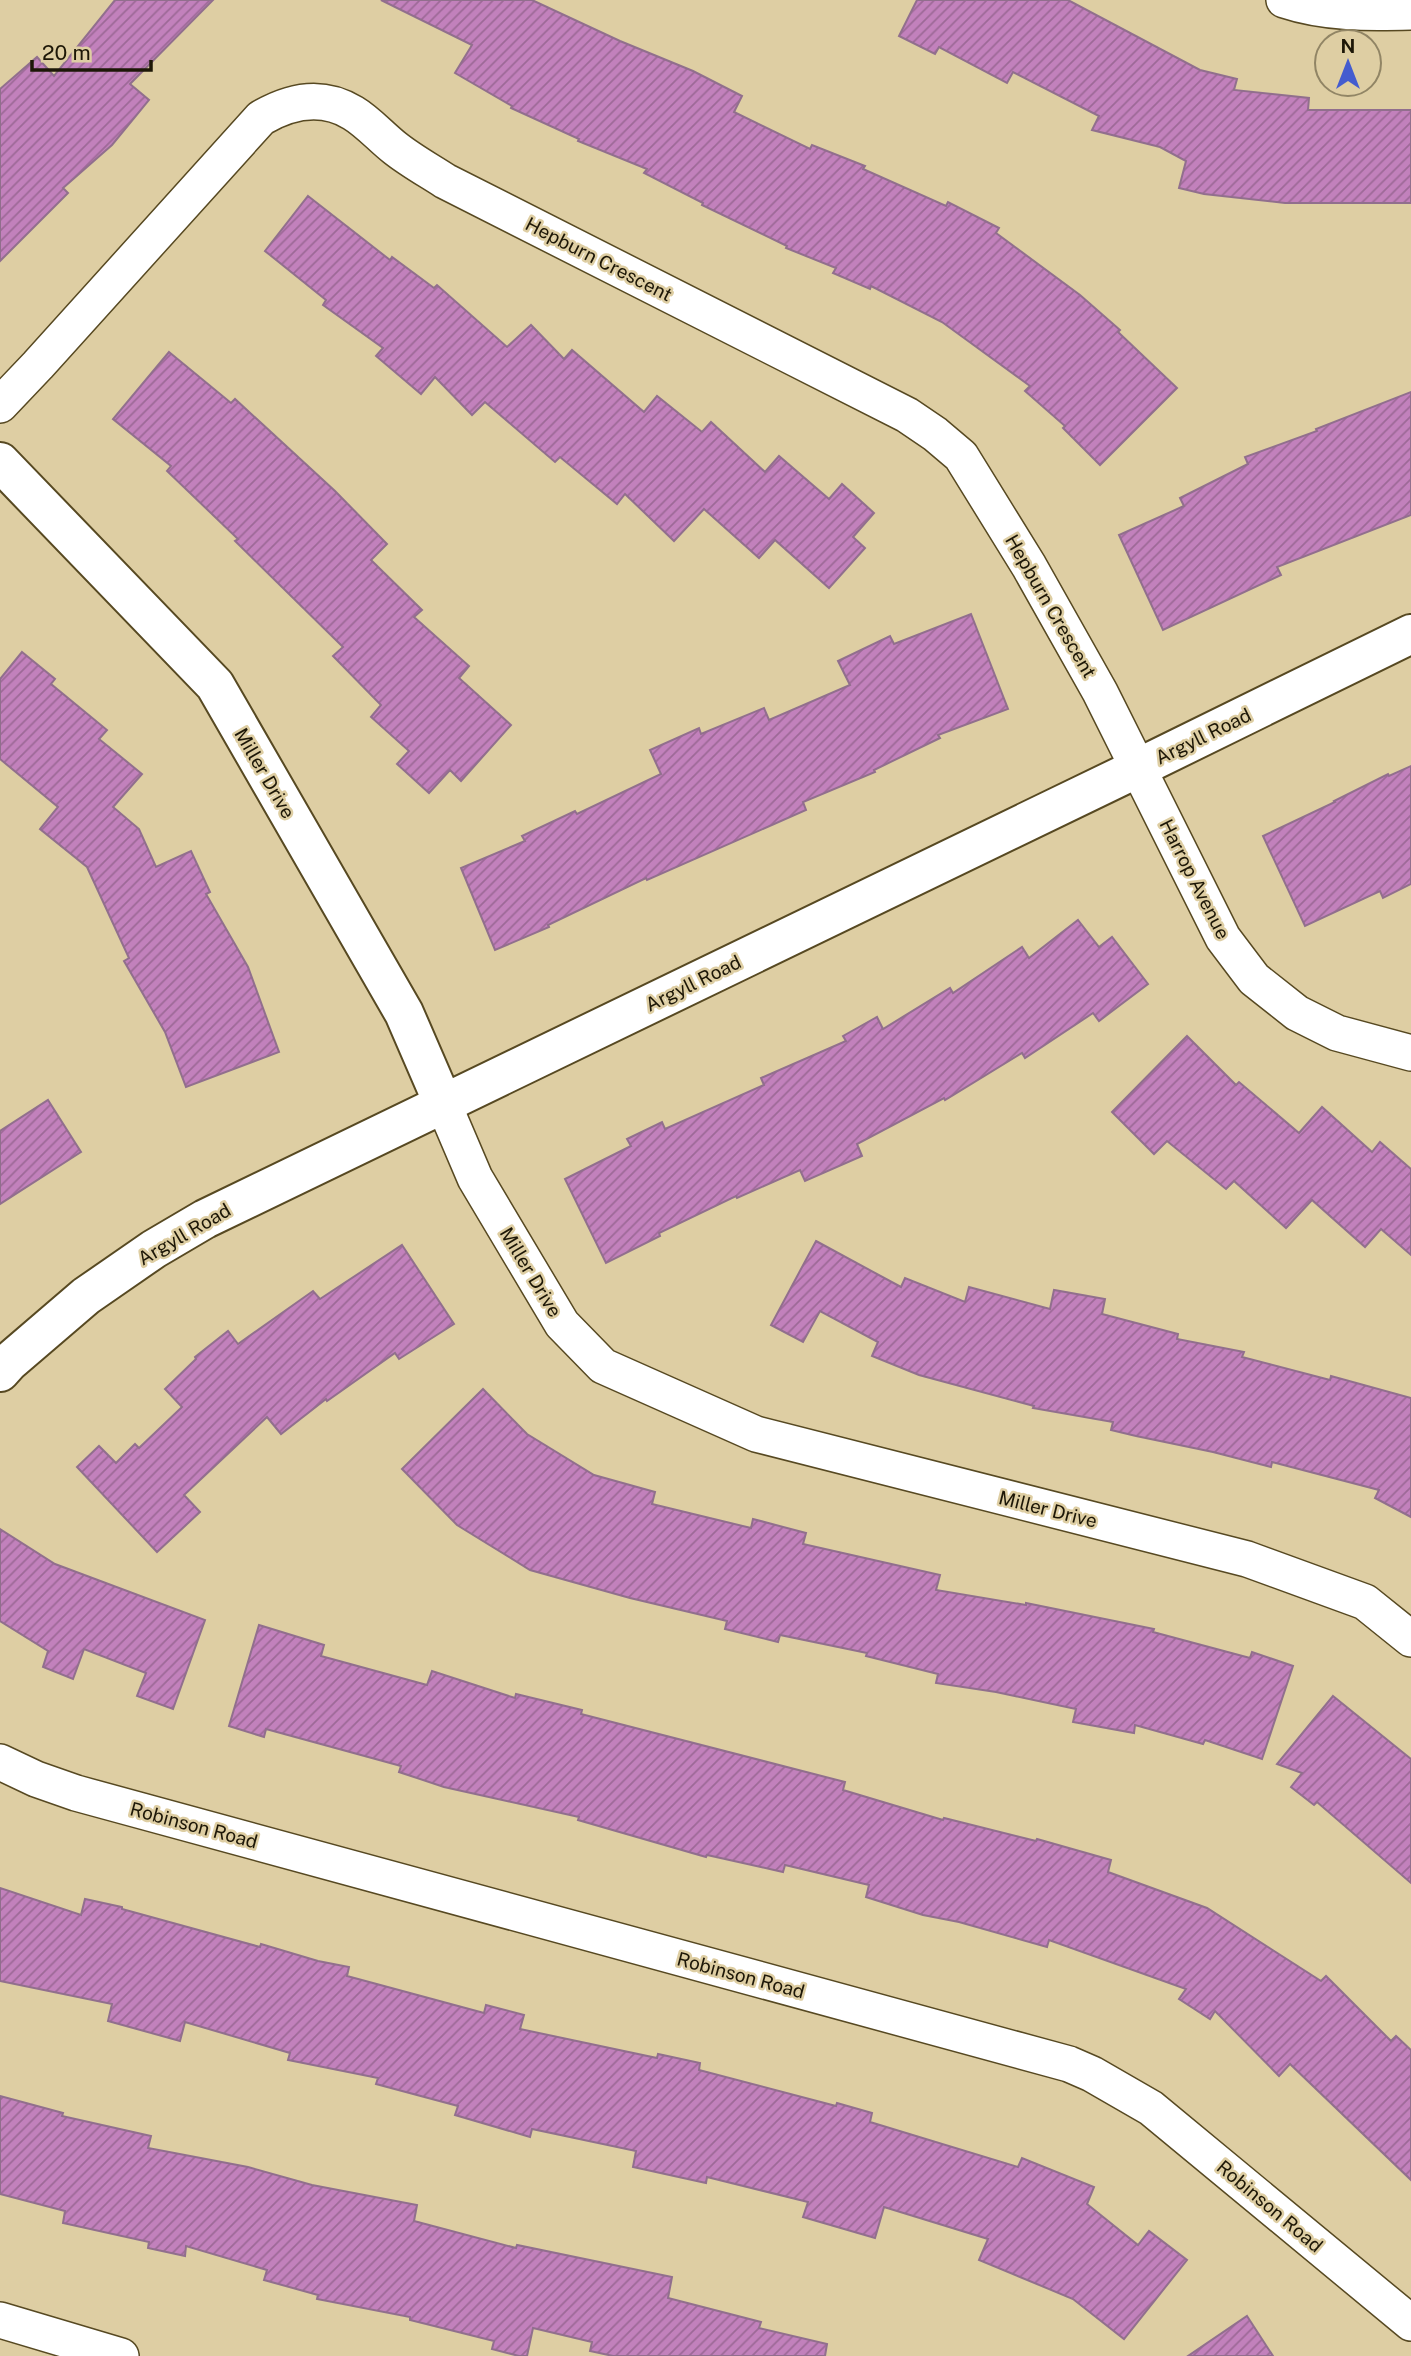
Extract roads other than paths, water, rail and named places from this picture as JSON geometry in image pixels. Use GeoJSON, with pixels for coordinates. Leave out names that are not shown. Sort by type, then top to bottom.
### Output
{"type":"FeatureCollection","features":[{"type":"Feature","properties":{"kind":"street"},"geometry":{"type":"LineString","coordinates":[[1284,0],[1307,8],[1343,12],[1411,12]]}},
{"type":"Feature","properties":{"kind":"street","name":"Hepburn Crescent"},"geometry":{"type":"LineString","coordinates":[[0,405],[261,118],[281,106],[308,101],[332,103],[354,113],[396,149],[445,181],[853,387],[907,415],[935,434],[961,456],[1029,565],[1100,692],[1138,768]]}},
{"type":"Feature","properties":{"kind":"street","name":"Miller Drive"},"geometry":{"type":"LineString","coordinates":[[0,461],[215,685],[404,1013],[475,1178],[562,1324],[603,1366],[756,1434],[1247,1559],[1365,1602],[1411,1639]]}},
{"type":"Feature","properties":{"kind":"street","name":"Argyll Road"},"geometry":{"type":"LineString","coordinates":[[3,1363],[86,1296],[154,1249],[205,1219],[1411,634]]}},
{"type":"Feature","properties":{"kind":"street","name":"Harrop Avenue"},"geometry":{"type":"LineString","coordinates":[[1138,768],[1223,938],[1254,979],[1297,1013],[1337,1032],[1411,1053]]}},
{"type":"Feature","properties":{"kind":"street","name":"Robinson Road"},"geometry":{"type":"LineString","coordinates":[[0,1762],[36,1779],[76,1793],[1069,2064],[1151,2108],[1411,2323]]}},
{"type":"Feature","properties":{"kind":"street"},"geometry":{"type":"LineString","coordinates":[[0,2320],[121,2356]]}}]}
